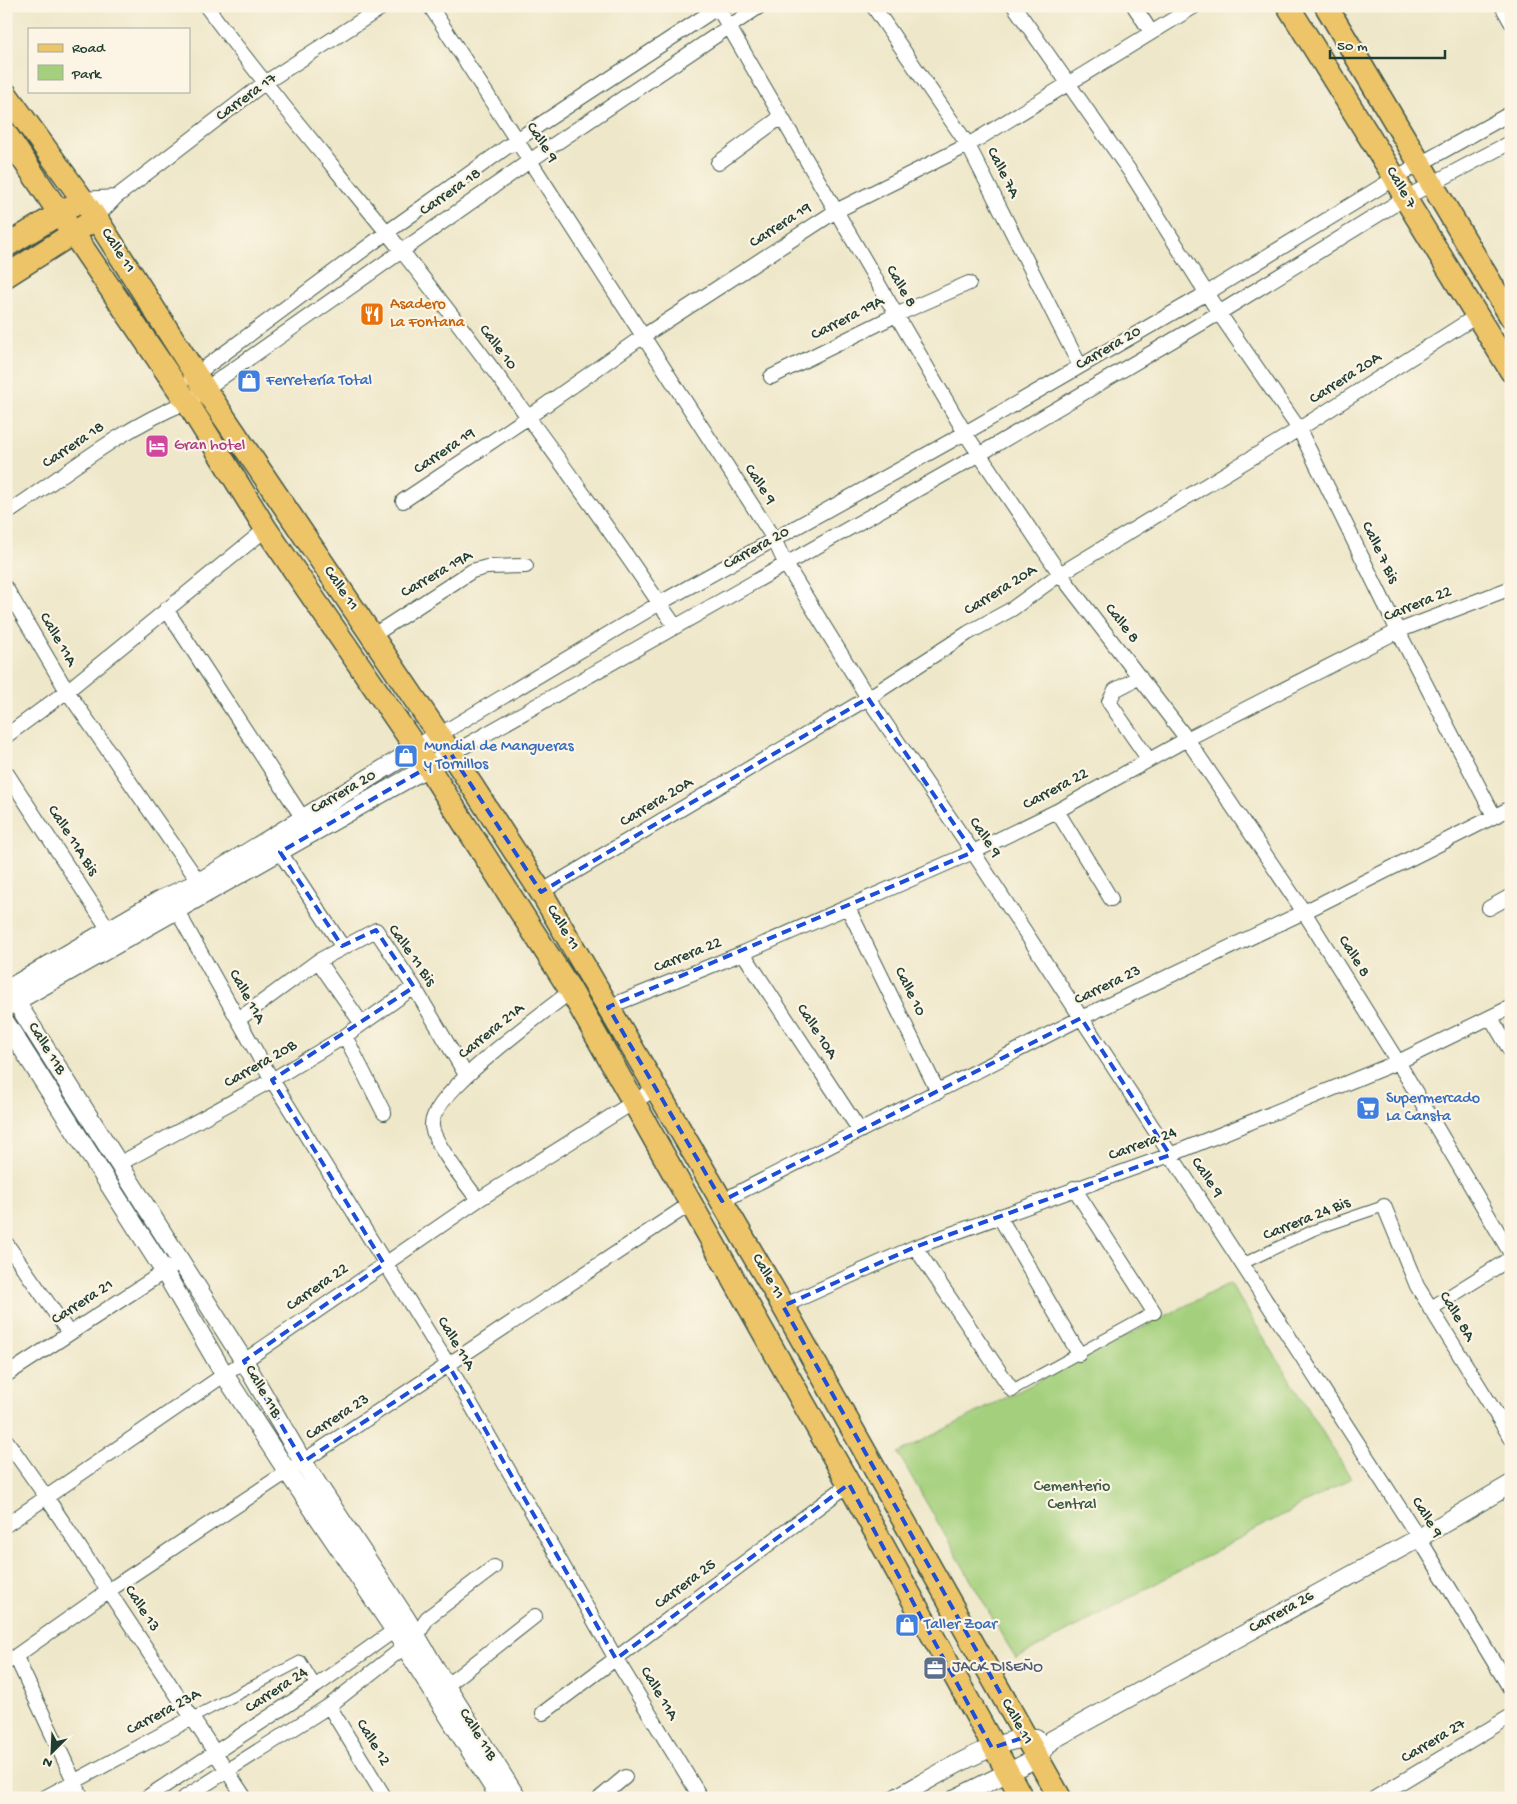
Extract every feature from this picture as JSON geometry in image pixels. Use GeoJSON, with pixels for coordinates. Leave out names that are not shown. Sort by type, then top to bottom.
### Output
{"type":"FeatureCollection","features":[{"type":"Feature","properties":{"kind":"main road","name":"Calle 7"},"geometry":{"type":"LineString","coordinates":[[1288,6],[1511,371]]}},
{"type":"Feature","properties":{"kind":"main road","name":"Calle 7"},"geometry":{"type":"LineString","coordinates":[[1326,6],[1419,164],[1508,306]]}},
{"type":"Feature","properties":{"kind":"main road","name":"Calle 11"},"geometry":{"type":"LineString","coordinates":[[6,94],[96,218],[201,381],[439,735],[540,892],[783,1306],[1060,1798]]}},
{"type":"Feature","properties":{"kind":"main road","name":"Calle 11"},"geometry":{"type":"LineString","coordinates":[[6,134],[182,395],[266,529],[416,748],[571,991],[635,1101],[690,1204],[849,1484],[992,1748],[1022,1798]]}},
{"type":"Feature","properties":{"kind":"main road"},"geometry":{"type":"LineString","coordinates":[[6,246],[81,199]]}},
{"type":"Feature","properties":{"kind":"main road","name":"Carrera 17"},"geometry":{"type":"LineString","coordinates":[[6,276],[96,218]]}},
{"type":"Feature","properties":{"kind":"street","name":"Calle 10"},"geometry":{"type":"LineString","coordinates":[[206,6],[264,84],[400,250],[528,418],[675,626]]}},
{"type":"Feature","properties":{"kind":"street","name":"Carrera 17"},"geometry":{"type":"LineString","coordinates":[[96,218],[116,197],[264,84],[384,6]]}},
{"type":"Feature","properties":{"kind":"street","name":"Calle 9"},"geometry":{"type":"LineString","coordinates":[[430,6],[518,139],[642,337],[774,539],[785,562],[868,698],[973,852],[1242,1264],[1418,1538],[1511,1690]]}},
{"type":"Feature","properties":{"kind":"street","name":"Carrera 18"},"geometry":{"type":"LineString","coordinates":[[201,381],[400,250],[760,6]]}},
{"type":"Feature","properties":{"kind":"street","name":"Calle 7A"},"geometry":{"type":"LineString","coordinates":[[873,6],[968,145],[1080,366]]}},
{"type":"Feature","properties":{"kind":"street"},"geometry":{"type":"LineString","coordinates":[[1014,6],[1131,173],[1219,313]]}},
{"type":"Feature","properties":{"kind":"street"},"geometry":{"type":"LineString","coordinates":[[1134,6],[1151,32]]}},
{"type":"Feature","properties":{"kind":"street","name":"Carrera 19"},"geometry":{"type":"LineString","coordinates":[[402,501],[528,418],[642,337],[836,211],[968,145],[1195,6]]}},
{"type":"Feature","properties":{"kind":"street"},"geometry":{"type":"LineString","coordinates":[[1502,6],[1511,22]]}},
{"type":"Feature","properties":{"kind":"street","name":"Carrera 18"},"geometry":{"type":"LineString","coordinates":[[6,514],[96,450],[164,411],[386,233],[518,139],[718,7]]}},
{"type":"Feature","properties":{"kind":"street","name":"Calle 8"},"geometry":{"type":"LineString","coordinates":[[718,7],[965,433],[1060,574],[1187,739],[1304,912],[1398,1062],[1511,1254]]}},
{"type":"Feature","properties":{"kind":"street","name":"Carrera 20"},"geometry":{"type":"LineString","coordinates":[[9,995],[176,909],[280,852],[428,769],[785,562],[980,454],[1219,313],[1400,188],[1419,164],[1511,113]]}},
{"type":"Feature","properties":{"kind":"street"},"geometry":{"type":"LineString","coordinates":[[718,163],[781,117]]}},
{"type":"Feature","properties":{"kind":"street","name":"Carrera 20"},"geometry":{"type":"LineString","coordinates":[[9,995],[109,930],[160,900],[199,882],[416,748],[660,604],[965,433],[1207,293],[1400,188],[1433,184],[1511,142]]}},
{"type":"Feature","properties":{"kind":"street"},"geometry":{"type":"LineString","coordinates":[[81,199],[116,197]]}},
{"type":"Feature","properties":{"kind":"street","name":"Carrera 19A"},"geometry":{"type":"LineString","coordinates":[[771,377],[896,315],[968,282]]}},
{"type":"Feature","properties":{"kind":"street","name":"Calle 7 Bis"},"geometry":{"type":"LineString","coordinates":[[1219,313],[1299,429],[1398,631],[1494,816]]}},
{"type":"Feature","properties":{"kind":"street","name":"Carrera 20A"},"geometry":{"type":"LineString","coordinates":[[540,892],[868,698],[968,633],[1012,609],[1060,574],[1299,429],[1478,315]]}},
{"type":"Feature","properties":{"kind":"street"},"geometry":{"type":"LineString","coordinates":[[6,736],[67,691],[266,529]]}},
{"type":"Feature","properties":{"kind":"street","name":"Carrera 19A"},"geometry":{"type":"LineString","coordinates":[[372,636],[472,571],[487,567],[526,566]]}},
{"type":"Feature","properties":{"kind":"street","name":"Calle 11A"},"geometry":{"type":"LineString","coordinates":[[6,588],[67,691],[199,882]]}},
{"type":"Feature","properties":{"kind":"street","name":"Carrera 22"},"geometry":{"type":"LineString","coordinates":[[608,1007],[743,953],[973,852],[1057,811],[1187,739],[1398,631],[1511,588]]}},
{"type":"Feature","properties":{"kind":"street"},"geometry":{"type":"LineString","coordinates":[[166,609],[302,817]]}},
{"type":"Feature","properties":{"kind":"street"},"geometry":{"type":"LineString","coordinates":[[1140,677],[1116,690],[1109,702],[1149,760]]}},
{"type":"Feature","properties":{"kind":"street","name":"Calle 11A Bis"},"geometry":{"type":"LineString","coordinates":[[6,772],[109,930]]}},
{"type":"Feature","properties":{"kind":"street","name":"Carrera 23"},"geometry":{"type":"LineString","coordinates":[[722,1201],[1082,1018],[1304,912],[1511,808]]}},
{"type":"Feature","properties":{"kind":"street"},"geometry":{"type":"LineString","coordinates":[[1057,811],[1111,898]]}},
{"type":"Feature","properties":{"kind":"street"},"geometry":{"type":"LineString","coordinates":[[239,1020],[318,961],[342,946],[280,852]]}},
{"type":"Feature","properties":{"kind":"street"},"geometry":{"type":"LineString","coordinates":[[1489,908],[1511,896]]}},
{"type":"Feature","properties":{"kind":"street","name":"Calle 10"},"geometry":{"type":"LineString","coordinates":[[848,908],[938,1092]]}},
{"type":"Feature","properties":{"kind":"street","name":"Calle 11A"},"geometry":{"type":"LineString","coordinates":[[176,909],[272,1080],[384,1264],[449,1366],[616,1659],[701,1798]]}},
{"type":"Feature","properties":{"kind":"street","name":"Calle 11 Bis"},"geometry":{"type":"LineString","coordinates":[[342,946],[376,930],[414,988],[466,1075]]}},
{"type":"Feature","properties":{"kind":"street","name":"Calle 10A"},"geometry":{"type":"LineString","coordinates":[[743,953],[860,1131]]}},
{"type":"Feature","properties":{"kind":"street"},"geometry":{"type":"LineString","coordinates":[[318,961],[362,1024]]}},
{"type":"Feature","properties":{"kind":"street","name":"Carrera 20B"},"geometry":{"type":"LineString","coordinates":[[119,1164],[272,1080],[345,1036],[414,988]]}},
{"type":"Feature","properties":{"kind":"street","name":"Carrera 21A"},"geometry":{"type":"LineString","coordinates":[[478,1200],[432,1129],[431,1119],[439,1105],[466,1075],[571,991]]}},
{"type":"Feature","properties":{"kind":"street","name":"Calle 11B"},"geometry":{"type":"LineString","coordinates":[[9,995],[244,1361],[411,1642],[500,1798]]}},
{"type":"Feature","properties":{"kind":"street","name":"Carrera 24"},"geometry":{"type":"LineString","coordinates":[[783,1306],[914,1247],[1170,1155],[1398,1062],[1511,1007]]}},
{"type":"Feature","properties":{"kind":"street"},"geometry":{"type":"LineString","coordinates":[[1490,1018],[1511,1052]]}},
{"type":"Feature","properties":{"kind":"street","name":"Calle 11B"},"geometry":{"type":"LineString","coordinates":[[6,1023],[164,1271],[224,1374],[287,1471],[401,1625]]}},
{"type":"Feature","properties":{"kind":"street"},"geometry":{"type":"LineString","coordinates":[[345,1036],[384,1113]]}},
{"type":"Feature","properties":{"kind":"street","name":"Carrera 22"},"geometry":{"type":"LineString","coordinates":[[6,1525],[478,1200],[656,1088]]}},
{"type":"Feature","properties":{"kind":"street"},"geometry":{"type":"LineString","coordinates":[[914,1247],[1012,1390],[1154,1312],[1074,1188]]}},
{"type":"Feature","properties":{"kind":"street","name":"Carrera 23"},"geometry":{"type":"LineString","coordinates":[[11,1660],[108,1591],[690,1204]]}},
{"type":"Feature","properties":{"kind":"street","name":"Carrera 24 Bis"},"geometry":{"type":"LineString","coordinates":[[1242,1264],[1314,1230],[1384,1206]]}},
{"type":"Feature","properties":{"kind":"street","name":"Calle 8A"},"geometry":{"type":"LineString","coordinates":[[1384,1206],[1417,1286],[1511,1438]]}},
{"type":"Feature","properties":{"kind":"street"},"geometry":{"type":"LineString","coordinates":[[999,1216],[1079,1354]]}},
{"type":"Feature","properties":{"kind":"street"},"geometry":{"type":"LineString","coordinates":[[6,1243],[69,1334]]}},
{"type":"Feature","properties":{"kind":"street"},"geometry":{"type":"LineString","coordinates":[[1430,1309],[1511,1258]]}},
{"type":"Feature","properties":{"kind":"street","name":"Carrera 21"},"geometry":{"type":"LineString","coordinates":[[6,1375],[180,1261]]}},
{"type":"Feature","properties":{"kind":"street","name":"Calle 13"},"geometry":{"type":"LineString","coordinates":[[6,1440],[47,1498],[245,1798]]}},
{"type":"Feature","properties":{"kind":"street","name":"Carrera 25"},"geometry":{"type":"LineString","coordinates":[[543,1713],[849,1484]]}},
{"type":"Feature","properties":{"kind":"street","name":"Carrera 26"},"geometry":{"type":"LineString","coordinates":[[956,1798],[1037,1758],[1052,1740],[1418,1538],[1511,1484]]}},
{"type":"Feature","properties":{"kind":"street"},"geometry":{"type":"LineString","coordinates":[[184,1798],[329,1706],[411,1642],[426,1618],[494,1567]]}},
{"type":"Feature","properties":{"kind":"street"},"geometry":{"type":"LineString","coordinates":[[446,1686],[535,1616]]}},
{"type":"Feature","properties":{"kind":"street","name":"Carrera 24"},"geometry":{"type":"LineString","coordinates":[[146,1798],[316,1686],[401,1625],[426,1618]]}},
{"type":"Feature","properties":{"kind":"street","name":"Calle 11B"},"geometry":{"type":"LineString","coordinates":[[411,1642],[446,1686],[517,1798]]}},
{"type":"Feature","properties":{"kind":"street"},"geometry":{"type":"LineString","coordinates":[[11,1660],[75,1781],[82,1798]]}},
{"type":"Feature","properties":{"kind":"street","name":"Carrera 23A"},"geometry":{"type":"LineString","coordinates":[[44,1798],[300,1661],[316,1686]]}},
{"type":"Feature","properties":{"kind":"street","name":"Calle 12"},"geometry":{"type":"LineString","coordinates":[[329,1706],[385,1798]]}},
{"type":"Feature","properties":{"kind":"street","name":"Carrera 27"},"geometry":{"type":"LineString","coordinates":[[1375,1798],[1511,1716]]}},
{"type":"Feature","properties":{"kind":"street"},"geometry":{"type":"LineString","coordinates":[[896,1798],[992,1748],[1025,1737],[1052,1740]]}},
{"type":"Feature","properties":{"kind":"street"},"geometry":{"type":"LineString","coordinates":[[600,1798],[625,1777]]}},
{"type":"Feature","properties":{"kind":"highlighted area"},"geometry":{"type":"Polygon","coordinates":[[[868,698],[973,852],[608,1007],[722,1201],[1081,1018],[1170,1155],[915,1247],[783,1306],[1025,1737],[992,1748],[849,1484],[616,1659],[449,1366],[303,1462],[244,1361],[384,1264],[272,1080],[414,987],[376,930],[342,946],[280,852],[451,754],[541,892],[868,698]]]}},
{"type":"Feature","properties":{"kind":"green space","name":"Cementerio Central"},"geometry":{"type":"Polygon","coordinates":[[[1230,1283],[1351,1478],[1016,1659],[898,1453],[1230,1283]]]}},
{"type":"Feature","properties":{"kind":"place","name":"Asadero La Fontana"},"geometry":{"type":"Point","coordinates":[372,314]}},
{"type":"Feature","properties":{"kind":"place","name":"Ferretería Total"},"geometry":{"type":"Point","coordinates":[249,381]}},
{"type":"Feature","properties":{"kind":"place","name":"Gran hotel"},"geometry":{"type":"Point","coordinates":[157,446]}},
{"type":"Feature","properties":{"kind":"place","name":"Mundial de Mangueras y Tornillos"},"geometry":{"type":"Point","coordinates":[406,756]}},
{"type":"Feature","properties":{"kind":"place","name":"Supermercado La Cansta"},"geometry":{"type":"Point","coordinates":[1368,1108]}},
{"type":"Feature","properties":{"kind":"place","name":"Taller Zoar"},"geometry":{"type":"Point","coordinates":[907,1625]}},
{"type":"Feature","properties":{"kind":"place","name":"JACK DISEÑO"},"geometry":{"type":"Point","coordinates":[935,1668]}}]}
